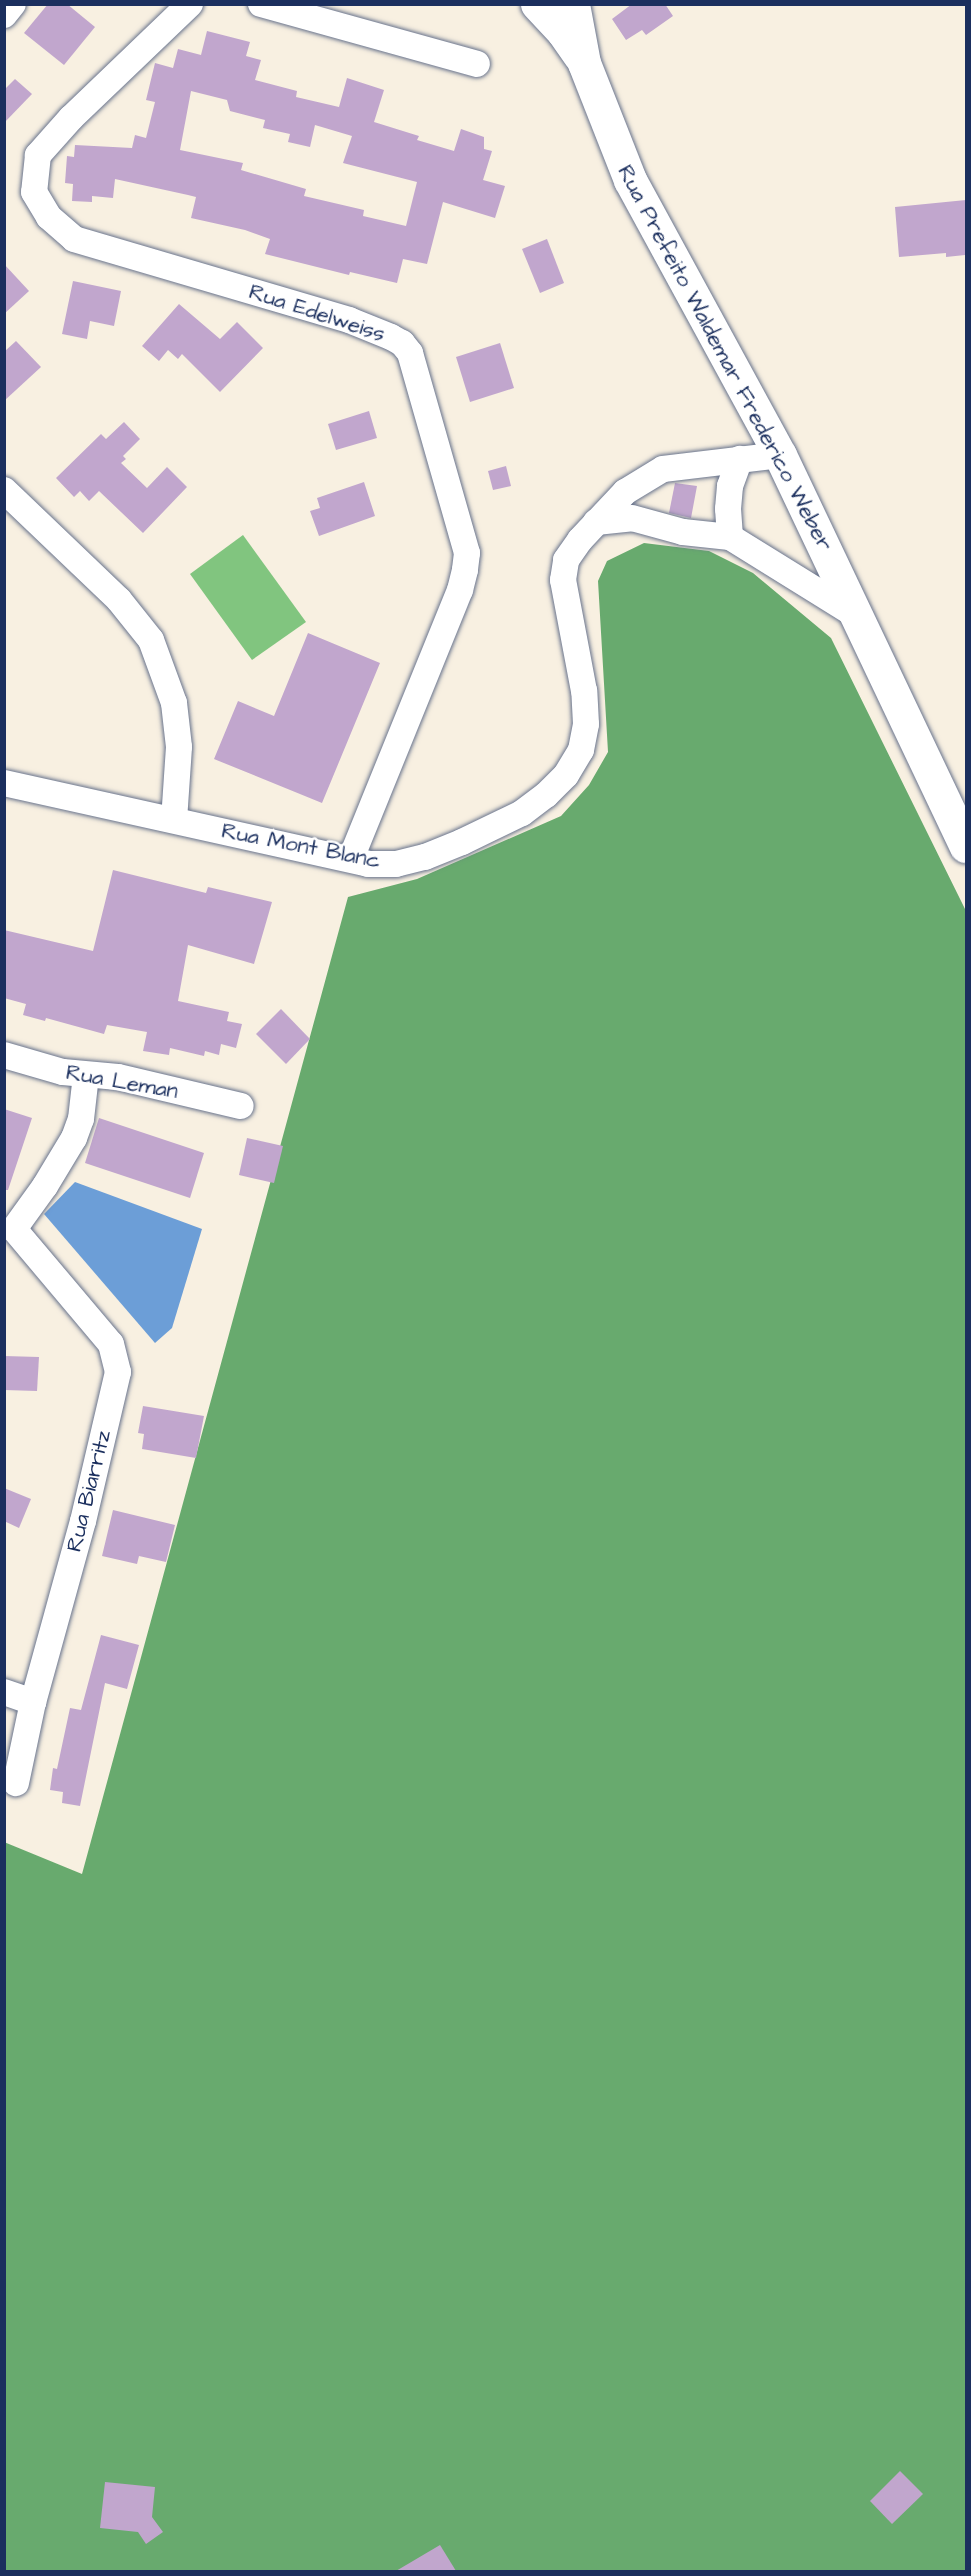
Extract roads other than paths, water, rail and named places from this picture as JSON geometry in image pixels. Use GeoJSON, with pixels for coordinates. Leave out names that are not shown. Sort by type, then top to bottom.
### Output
{"type":"FeatureCollection","features":[{"type":"Feature","properties":{"kind":"main road"},"geometry":{"type":"LineString","coordinates":[[537,4],[563,32],[584,63]]}},
{"type":"Feature","properties":{"kind":"main road"},"geometry":{"type":"LineString","coordinates":[[573,4],[584,63]]}},
{"type":"Feature","properties":{"kind":"main road","name":"Rua Prefeito Waldemar Frederico Weber"},"geometry":{"type":"LineString","coordinates":[[584,63],[630,180],[780,455],[860,617],[966,846]]}},
{"type":"Feature","properties":{"kind":"street"},"geometry":{"type":"LineString","coordinates":[[4,15],[13,4]]}},
{"type":"Feature","properties":{"kind":"street","name":"Rua Edelweiss"},"geometry":{"type":"LineString","coordinates":[[190,4],[71,118],[38,155],[34,192],[49,217],[74,239],[366,326],[402,343],[410,353],[467,553],[466,562],[459,590],[351,859]]}},
{"type":"Feature","properties":{"kind":"street"},"geometry":{"type":"LineString","coordinates":[[261,4],[477,64]]}},
{"type":"Feature","properties":{"kind":"street","name":"Rua Mont Blanc"},"geometry":{"type":"LineString","coordinates":[[4,783],[368,864],[396,864],[425,857],[522,813],[546,795],[566,775],[581,750],[586,724],[584,691],[563,580],[566,560],[596,522],[625,492],[663,469],[780,455]]}},
{"type":"Feature","properties":{"kind":"street"},"geometry":{"type":"LineString","coordinates":[[730,537],[728,509],[730,486],[741,459]]}},
{"type":"Feature","properties":{"kind":"street"},"geometry":{"type":"LineString","coordinates":[[4,490],[119,600],[151,640],[174,703],[178,736],[174,820]]}},
{"type":"Feature","properties":{"kind":"street"},"geometry":{"type":"LineString","coordinates":[[596,522],[632,518],[683,532],[730,537],[860,617]]}},
{"type":"Feature","properties":{"kind":"street","name":"Rua Leman"},"geometry":{"type":"LineString","coordinates":[[4,1055],[86,1075],[118,1077],[241,1106]]}},
{"type":"Feature","properties":{"kind":"street"},"geometry":{"type":"LineString","coordinates":[[9,1227],[45,1186],[74,1138],[81,1119],[86,1075]]}},
{"type":"Feature","properties":{"kind":"street","name":"Rua Biarritz"},"geometry":{"type":"LineString","coordinates":[[9,1227],[111,1344],[118,1372],[83,1521],[33,1702],[16,1783]]}},
{"type":"Feature","properties":{"kind":"street"},"geometry":{"type":"LineString","coordinates":[[4,1692],[33,1702]]}},
{"type":"Feature","properties":{"kind":"water"},"geometry":{"type":"Polygon","coordinates":[[[75,1182],[202,1229],[172,1328],[155,1343],[44,1214],[75,1182]]]}}]}
